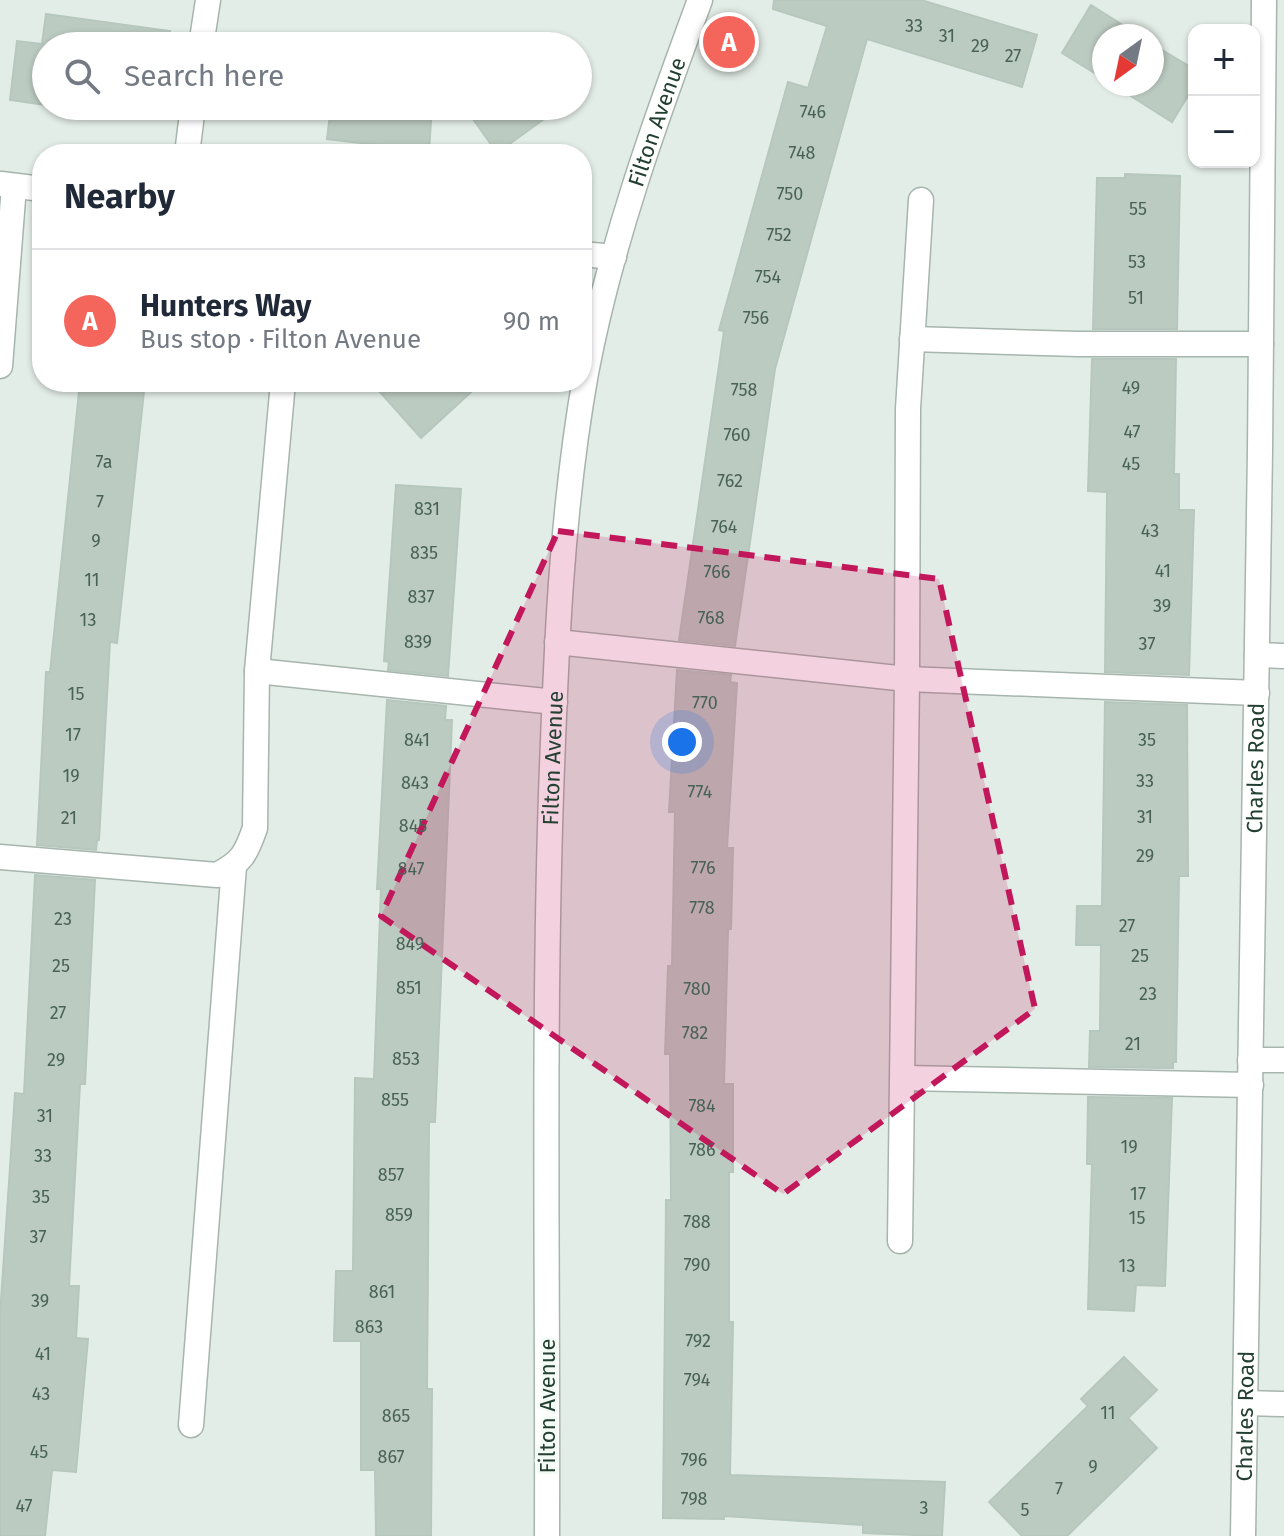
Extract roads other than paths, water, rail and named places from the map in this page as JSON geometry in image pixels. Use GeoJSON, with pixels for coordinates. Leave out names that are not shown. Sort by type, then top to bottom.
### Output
{"type":"FeatureCollection","features":[{"type":"Feature","properties":{"kind":"street"},"geometry":{"type":"LineString","coordinates":[[203,32],[208,0]]}},
{"type":"Feature","properties":{"kind":"street","name":"Filton Avenue"},"geometry":{"type":"LineString","coordinates":[[592,350],[636,180],[700,0]]}},
{"type":"Feature","properties":{"kind":"street","name":"Charles Road"},"geometry":{"type":"LineString","coordinates":[[1243,1536],[1257,655],[1272,450],[1261,344],[1264,0]]}},
{"type":"Feature","properties":{"kind":"street"},"geometry":{"type":"LineString","coordinates":[[188,144],[191,120]]}},
{"type":"Feature","properties":{"kind":"street"},"geometry":{"type":"LineString","coordinates":[[0,366],[7,185],[32,188]]}},
{"type":"Feature","properties":{"kind":"street"},"geometry":{"type":"LineString","coordinates":[[900,1241],[904,1078],[908,409],[921,200]]}},
{"type":"Feature","properties":{"kind":"street"},"geometry":{"type":"LineString","coordinates":[[592,255],[614,257]]}},
{"type":"Feature","properties":{"kind":"street"},"geometry":{"type":"LineString","coordinates":[[912,339],[1078,344],[1261,344]]}},
{"type":"Feature","properties":{"kind":"street"},"geometry":{"type":"LineString","coordinates":[[0,857],[217,875],[234,866],[247,852],[255,828],[257,671],[282,392]]}},
{"type":"Feature","properties":{"kind":"street","name":"Filton Avenue"},"geometry":{"type":"LineString","coordinates":[[547,1536],[548,966],[555,702],[562,556],[584,392]]}},
{"type":"Feature","properties":{"kind":"street"},"geometry":{"type":"LineString","coordinates":[[557,642],[907,679],[1257,693]]}},
{"type":"Feature","properties":{"kind":"street"},"geometry":{"type":"LineString","coordinates":[[1257,655],[1284,656]]}},
{"type":"Feature","properties":{"kind":"street"},"geometry":{"type":"LineString","coordinates":[[257,671],[555,702]]}},
{"type":"Feature","properties":{"kind":"street"},"geometry":{"type":"LineString","coordinates":[[191,1425],[234,866]]}},
{"type":"Feature","properties":{"kind":"street"},"geometry":{"type":"LineString","coordinates":[[1250,1060],[1284,1060]]}},
{"type":"Feature","properties":{"kind":"street"},"geometry":{"type":"LineString","coordinates":[[904,1078],[1251,1085]]}},
{"type":"Feature","properties":{"kind":"street"},"geometry":{"type":"LineString","coordinates":[[1245,1403],[1284,1404]]}},
{"type":"Feature","properties":{"kind":"place","name":"Hunters Way"},"geometry":{"type":"Point","coordinates":[729,42]}}]}
